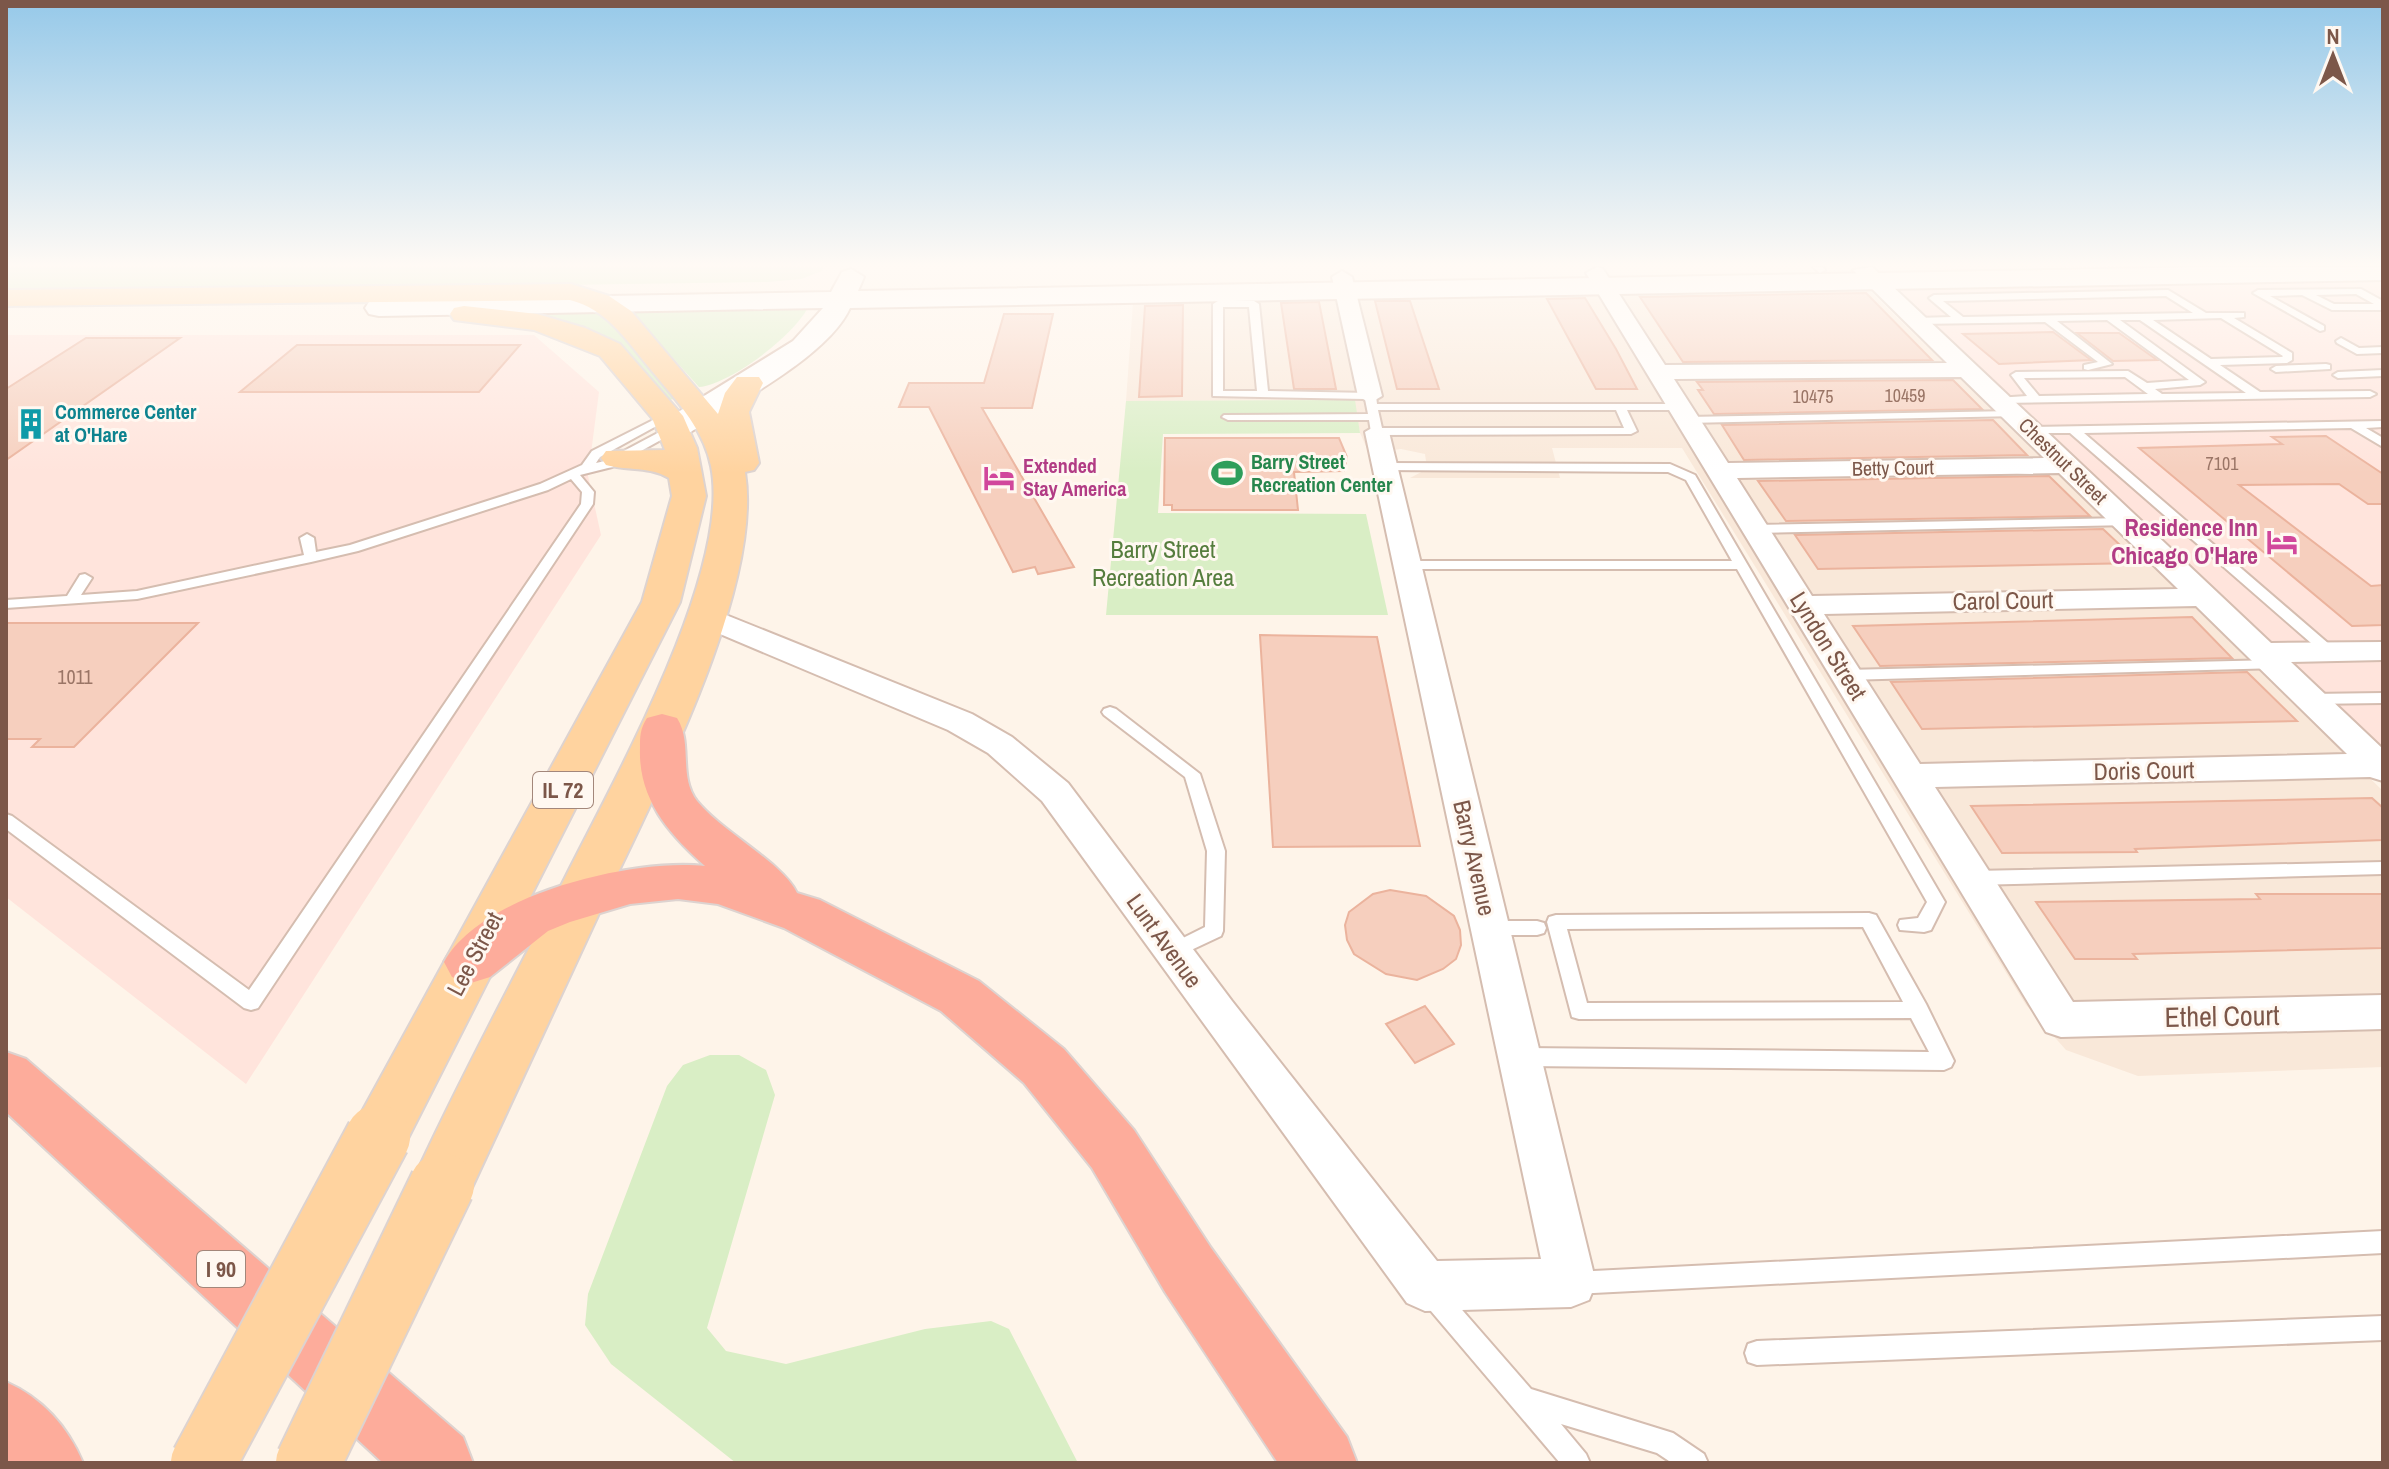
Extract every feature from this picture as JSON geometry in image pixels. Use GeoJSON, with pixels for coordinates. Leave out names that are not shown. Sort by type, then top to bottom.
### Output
{"type":"FeatureCollection","features":[{"type":"Feature","properties":{"kind":"highway"},"geometry":{"type":"LineString","coordinates":[[662,728],[664,781],[686,817],[735,864],[802,914]]}},
{"type":"Feature","properties":{"kind":"highway"},"geometry":{"type":"LineString","coordinates":[[471,962],[530,917],[581,897],[630,886],[678,881],[722,886],[802,914],[960,996],[1044,1066],[1113,1149],[1188,1270],[1321,1463]]}},
{"type":"Feature","properties":{"kind":"highway","name":"I 90"},"geometry":{"type":"LineString","coordinates":[[6,1076],[437,1463]]}},
{"type":"Feature","properties":{"kind":"highway"},"geometry":{"type":"LineString","coordinates":[[6,1418],[47,1463]]}},
{"type":"Feature","properties":{"kind":"main road","name":"IL 72"},"geometry":{"type":"LineString","coordinates":[[576,336],[610,350],[644,387],[683,414]]}},
{"type":"Feature","properties":{"kind":"main road","name":"IL 72"},"geometry":{"type":"LineString","coordinates":[[630,336],[683,414]]}},
{"type":"Feature","properties":{"kind":"main road"},"geometry":{"type":"LineString","coordinates":[[683,414],[777,352],[796,336]]}},
{"type":"Feature","properties":{"kind":"main road"},"geometry":{"type":"LineString","coordinates":[[683,414],[748,383],[803,347],[810,336]]}},
{"type":"Feature","properties":{"kind":"main road"},"geometry":{"type":"LineString","coordinates":[[644,387],[637,423],[620,449],[661,459],[708,478],[743,465],[731,413],[738,395],[748,383]]}},
{"type":"Feature","properties":{"kind":"main road","name":"Lee Street"},"geometry":{"type":"LineString","coordinates":[[308,1463],[662,728],[705,617],[725,537],[708,478],[683,414]]}},
{"type":"Feature","properties":{"kind":"main road","name":"Lee Street"},"geometry":{"type":"LineString","coordinates":[[203,1463],[661,602],[687,511],[708,478]]}},
{"type":"Feature","properties":{"kind":"street","name":"Barry Avenue"},"geometry":{"type":"LineString","coordinates":[[1355,336],[1571,1283]]}},
{"type":"Feature","properties":{"kind":"street","name":"Lyndon Street"},"geometry":{"type":"LineString","coordinates":[[1634,336],[2061,1020]]}},
{"type":"Feature","properties":{"kind":"street","name":"Chestnut Street"},"geometry":{"type":"LineString","coordinates":[[1932,336],[1968,370],[2020,411],[2067,465],[2381,767]]}},
{"type":"Feature","properties":{"kind":"street"},"geometry":{"type":"LineString","coordinates":[[1657,372],[1968,370]]}},
{"type":"Feature","properties":{"kind":"street","name":"Betty Court"},"geometry":{"type":"LineString","coordinates":[[1719,471],[2067,465]]}},
{"type":"Feature","properties":{"kind":"street","name":"Carol Court"},"geometry":{"type":"LineString","coordinates":[[1802,605],[2204,597]]}},
{"type":"Feature","properties":{"kind":"street","name":"Lunt Avenue"},"geometry":{"type":"LineString","coordinates":[[705,617],[918,702],[1000,745],[1055,792],[1425,1286]]}},
{"type":"Feature","properties":{"kind":"street"},"geometry":{"type":"LineString","coordinates":[[2269,659],[2383,651]]}},
{"type":"Feature","properties":{"kind":"street","name":"Doris Court"},"geometry":{"type":"LineString","coordinates":[[1909,776],[2381,767]]}},
{"type":"Feature","properties":{"kind":"street","name":"Ethel Court"},"geometry":{"type":"LineString","coordinates":[[2061,1020],[2383,1012]]}},
{"type":"Feature","properties":{"kind":"street"},"geometry":{"type":"LineString","coordinates":[[1425,1286],[1571,1283]]}},
{"type":"Feature","properties":{"kind":"lane"},"geometry":{"type":"LineString","coordinates":[[1218,336],[1217,394],[1263,395],[1376,424],[1670,468],[1691,478],[1936,902],[1924,925],[1907,925]]}},
{"type":"Feature","properties":{"kind":"lane"},"geometry":{"type":"LineString","coordinates":[[1257,336],[1263,395]]}},
{"type":"Feature","properties":{"kind":"lane"},"geometry":{"type":"LineString","coordinates":[[2057,375],[2064,368],[2107,364],[2070,336]]}},
{"type":"Feature","properties":{"kind":"lane"},"geometry":{"type":"LineString","coordinates":[[2135,336],[2200,382],[2146,386]]}},
{"type":"Feature","properties":{"kind":"lane"},"geometry":{"type":"LineString","coordinates":[[2170,336],[2259,396]]}},
{"type":"Feature","properties":{"kind":"lane"},"geometry":{"type":"LineString","coordinates":[[2209,362],[2287,360],[2288,355],[2256,336]]}},
{"type":"Feature","properties":{"kind":"lane"},"geometry":{"type":"LineString","coordinates":[[2341,341],[2357,351],[2383,350]]}},
{"type":"Feature","properties":{"kind":"lane"},"geometry":{"type":"LineString","coordinates":[[2222,371],[2326,367]]}},
{"type":"Feature","properties":{"kind":"lane"},"geometry":{"type":"LineString","coordinates":[[2338,375],[2383,373]]}},
{"type":"Feature","properties":{"kind":"lane"},"geometry":{"type":"LineString","coordinates":[[2020,411],[2016,375],[2128,374],[2160,398]]}},
{"type":"Feature","properties":{"kind":"lane"},"geometry":{"type":"LineString","coordinates":[[1376,424],[1620,407],[1683,413],[2020,411],[2160,398],[2370,394]]}},
{"type":"Feature","properties":{"kind":"lane"},"geometry":{"type":"LineString","coordinates":[[1228,417],[1631,431],[1620,407]]}},
{"type":"Feature","properties":{"kind":"lane"},"geometry":{"type":"LineString","coordinates":[[2020,411],[2074,430],[2383,424]]}},
{"type":"Feature","properties":{"kind":"lane"},"geometry":{"type":"LineString","coordinates":[[6,604],[137,595],[311,558],[444,521],[579,471],[683,414]]}},
{"type":"Feature","properties":{"kind":"lane"},"geometry":{"type":"LineString","coordinates":[[579,471],[596,454],[620,449],[683,414]]}},
{"type":"Feature","properties":{"kind":"lane"},"geometry":{"type":"LineString","coordinates":[[2354,425],[2383,443]]}},
{"type":"Feature","properties":{"kind":"lane"},"geometry":{"type":"LineString","coordinates":[[2074,430],[2331,653]]}},
{"type":"Feature","properties":{"kind":"lane"},"geometry":{"type":"LineString","coordinates":[[6,820],[251,1002],[587,504],[588,492],[579,471]]}},
{"type":"Feature","properties":{"kind":"lane"},"geometry":{"type":"LineString","coordinates":[[1755,529],[2126,522]]}},
{"type":"Feature","properties":{"kind":"lane"},"geometry":{"type":"LineString","coordinates":[[307,538],[311,558]]}},
{"type":"Feature","properties":{"kind":"lane"},"geometry":{"type":"LineString","coordinates":[[1408,565],[1739,565]]}},
{"type":"Feature","properties":{"kind":"lane"},"geometry":{"type":"LineString","coordinates":[[70,601],[85,578]]}},
{"type":"Feature","properties":{"kind":"lane"},"geometry":{"type":"LineString","coordinates":[[1846,675],[2269,659]]}},
{"type":"Feature","properties":{"kind":"lane"},"geometry":{"type":"LineString","coordinates":[[2310,699],[2383,698]]}},
{"type":"Feature","properties":{"kind":"lane"},"geometry":{"type":"LineString","coordinates":[[1110,712],[1192,774],[1216,851],[1214,931],[1172,952]]}},
{"type":"Feature","properties":{"kind":"lane"},"geometry":{"type":"LineString","coordinates":[[1972,878],[2383,868]]}},
{"type":"Feature","properties":{"kind":"lane"},"geometry":{"type":"LineString","coordinates":[[1520,1057],[1944,1061],[1919,1010],[1869,920],[1556,922],[1579,1011],[1919,1010]]}},
{"type":"Feature","properties":{"kind":"lane"},"geometry":{"type":"LineString","coordinates":[[1491,928],[1537,928]]}},
{"type":"Feature","properties":{"kind":"lane"},"geometry":{"type":"LineString","coordinates":[[1571,1283],[2383,1242]]}},
{"type":"Feature","properties":{"kind":"lane"},"geometry":{"type":"LineString","coordinates":[[1425,1286],[1527,1401],[1577,1463]]}},
{"type":"Feature","properties":{"kind":"lane"},"geometry":{"type":"LineString","coordinates":[[1757,1353],[2383,1328]]}},
{"type":"Feature","properties":{"kind":"lane"},"geometry":{"type":"LineString","coordinates":[[1527,1401],[1664,1442],[1695,1463]]}},
{"type":"Feature","properties":{"kind":"shaded area"},"geometry":{"type":"Polygon","coordinates":[[[6,336],[535,336],[599,392],[588,476],[601,535],[246,1084],[6,897],[6,336]]]}},
{"type":"Feature","properties":{"kind":"shaded area"},"geometry":{"type":"Polygon","coordinates":[[[1131,336],[1916,336],[2383,791],[2383,1067],[2138,1076],[2066,1050],[2026,1005],[1682,448],[1552,448],[1560,478],[1410,478],[1427,469],[1425,454],[1401,449],[1369,453],[1360,433],[1354,400],[1126,401],[1131,336]]]}},
{"type":"Feature","properties":{"kind":"shaded area"},"geometry":{"type":"Polygon","coordinates":[[[1943,336],[2383,336],[2383,751],[1943,336]]]}},
{"type":"Feature","properties":{"kind":"green space"},"geometry":{"type":"Polygon","coordinates":[[[592,336],[624,336],[676,399],[666,400],[631,355],[606,339],[592,336]]]}},
{"type":"Feature","properties":{"kind":"green space"},"geometry":{"type":"Polygon","coordinates":[[[653,336],[784,336],[746,367],[713,384],[699,387],[653,336]]]}},
{"type":"Feature","properties":{"kind":"green space","name":"Barry Street Recreation Area"},"geometry":{"type":"Polygon","coordinates":[[[1355,400],[1360,433],[1163,434],[1158,513],[1366,514],[1388,615],[1106,615],[1126,401],[1355,400]]]}},
{"type":"Feature","properties":{"kind":"green space"},"geometry":{"type":"Polygon","coordinates":[[[710,1055],[739,1055],[766,1070],[775,1095],[707,1328],[726,1351],[786,1364],[925,1329],[991,1321],[1009,1329],[1078,1463],[736,1463],[611,1364],[585,1325],[588,1294],[667,1086],[683,1065],[710,1055]]]}},
{"type":"Feature","properties":{"kind":"building"},"geometry":{"type":"Polygon","coordinates":[[[998,336],[1048,336],[1032,408],[982,408],[1074,567],[1038,574],[1035,567],[1013,572],[929,407],[899,407],[909,383],[984,383],[998,336]]]}},
{"type":"Feature","properties":{"kind":"building"},"geometry":{"type":"Polygon","coordinates":[[[1143,336],[1183,336],[1182,396],[1139,397],[1143,336]]]}},
{"type":"Feature","properties":{"kind":"building"},"geometry":{"type":"Polygon","coordinates":[[[1286,336],[1326,336],[1336,389],[1294,389],[1286,336]]]}},
{"type":"Feature","properties":{"kind":"building"},"geometry":{"type":"Polygon","coordinates":[[[1384,336],[1421,336],[1439,389],[1397,389],[1384,336]]]}},
{"type":"Feature","properties":{"kind":"building"},"geometry":{"type":"Polygon","coordinates":[[[1567,336],[1608,336],[1637,389],[1596,389],[1567,336]]]}},
{"type":"Feature","properties":{"kind":"building"},"geometry":{"type":"Polygon","coordinates":[[[1666,336],[1908,336],[1932,360],[1683,362],[1666,336]]]}},
{"type":"Feature","properties":{"kind":"building"},"geometry":{"type":"Polygon","coordinates":[[[1965,336],[2058,336],[2091,360],[1999,364],[1965,336]]]}},
{"type":"Feature","properties":{"kind":"building"},"geometry":{"type":"Polygon","coordinates":[[[2080,336],[2123,336],[2157,360],[2113,361],[2080,336]]]}},
{"type":"Feature","properties":{"kind":"building","name":"Commerce Center at O'Hare"},"geometry":{"type":"Polygon","coordinates":[[[86,338],[180,338],[6,460],[6,389],[86,338]]]}},
{"type":"Feature","properties":{"kind":"building"},"geometry":{"type":"Polygon","coordinates":[[[297,345],[520,345],[479,392],[240,392],[297,345]]]}},
{"type":"Feature","properties":{"kind":"building"},"geometry":{"type":"Polygon","coordinates":[[[1953,380],[1982,409],[1714,414],[1698,390],[1703,390],[1697,382],[1953,380]]]}},
{"type":"Feature","properties":{"kind":"building"},"geometry":{"type":"Polygon","coordinates":[[[1993,420],[2027,455],[1744,460],[1722,425],[1993,420]]]}},
{"type":"Feature","properties":{"kind":"building"},"geometry":{"type":"Polygon","coordinates":[[[2326,436],[2383,474],[2383,504],[2368,504],[2339,484],[2239,485],[2371,586],[2383,585],[2383,625],[2352,626],[2139,448],[2282,444],[2272,437],[2326,436]]]}},
{"type":"Feature","properties":{"kind":"building","name":"Barry Street Recreation Center"},"geometry":{"type":"Polygon","coordinates":[[[1165,438],[1339,438],[1347,457],[1344,471],[1294,472],[1298,510],[1172,510],[1172,505],[1164,505],[1165,438]]]}},
{"type":"Feature","properties":{"kind":"building"},"geometry":{"type":"Polygon","coordinates":[[[2049,476],[2090,516],[1786,521],[1758,481],[2049,476]]]}},
{"type":"Feature","properties":{"kind":"building"},"geometry":{"type":"Polygon","coordinates":[[[2103,529],[2139,563],[1818,569],[1795,535],[2103,529]]]}},
{"type":"Feature","properties":{"kind":"building"},"geometry":{"type":"Polygon","coordinates":[[[2192,617],[2232,658],[1880,666],[1853,626],[2192,617]]]}},
{"type":"Feature","properties":{"kind":"building"},"geometry":{"type":"Polygon","coordinates":[[[6,623],[198,623],[74,747],[32,747],[40,739],[6,739],[6,623]]]}},
{"type":"Feature","properties":{"kind":"building"},"geometry":{"type":"Polygon","coordinates":[[[1260,635],[1377,637],[1420,846],[1273,847],[1260,635]]]}},
{"type":"Feature","properties":{"kind":"building"},"geometry":{"type":"Polygon","coordinates":[[[2247,672],[2297,721],[1922,729],[1891,682],[2247,672]]]}},
{"type":"Feature","properties":{"kind":"building"},"geometry":{"type":"Polygon","coordinates":[[[2372,798],[2383,808],[2383,840],[2135,849],[2137,852],[2002,853],[1971,806],[2372,798]]]}},
{"type":"Feature","properties":{"kind":"building"},"geometry":{"type":"Polygon","coordinates":[[[1390,890],[1426,896],[1454,916],[1460,930],[1461,945],[1456,959],[1443,969],[1417,980],[1386,974],[1354,954],[1347,940],[1345,925],[1349,912],[1373,894],[1390,890]]]}},
{"type":"Feature","properties":{"kind":"building"},"geometry":{"type":"Polygon","coordinates":[[[2256,894],[2383,894],[2383,948],[2133,954],[2137,959],[2075,959],[2036,902],[2260,899],[2256,894]]]}},
{"type":"Feature","properties":{"kind":"building"},"geometry":{"type":"Polygon","coordinates":[[[1425,1006],[1454,1044],[1415,1063],[1386,1024],[1425,1006]]]}},
{"type":"Feature","properties":{"kind":"place","name":"Commerce Center at O'Hare"},"geometry":{"type":"Point","coordinates":[31,424]}},
{"type":"Feature","properties":{"kind":"place","name":"Barry Street Recreation Center"},"geometry":{"type":"Point","coordinates":[1227,473]}},
{"type":"Feature","properties":{"kind":"place","name":"Extended Stay America"},"geometry":{"type":"Point","coordinates":[999,478]}},
{"type":"Feature","properties":{"kind":"place","name":"Residence Inn Chicago O'Hare"},"geometry":{"type":"Point","coordinates":[2282,542]}}]}
